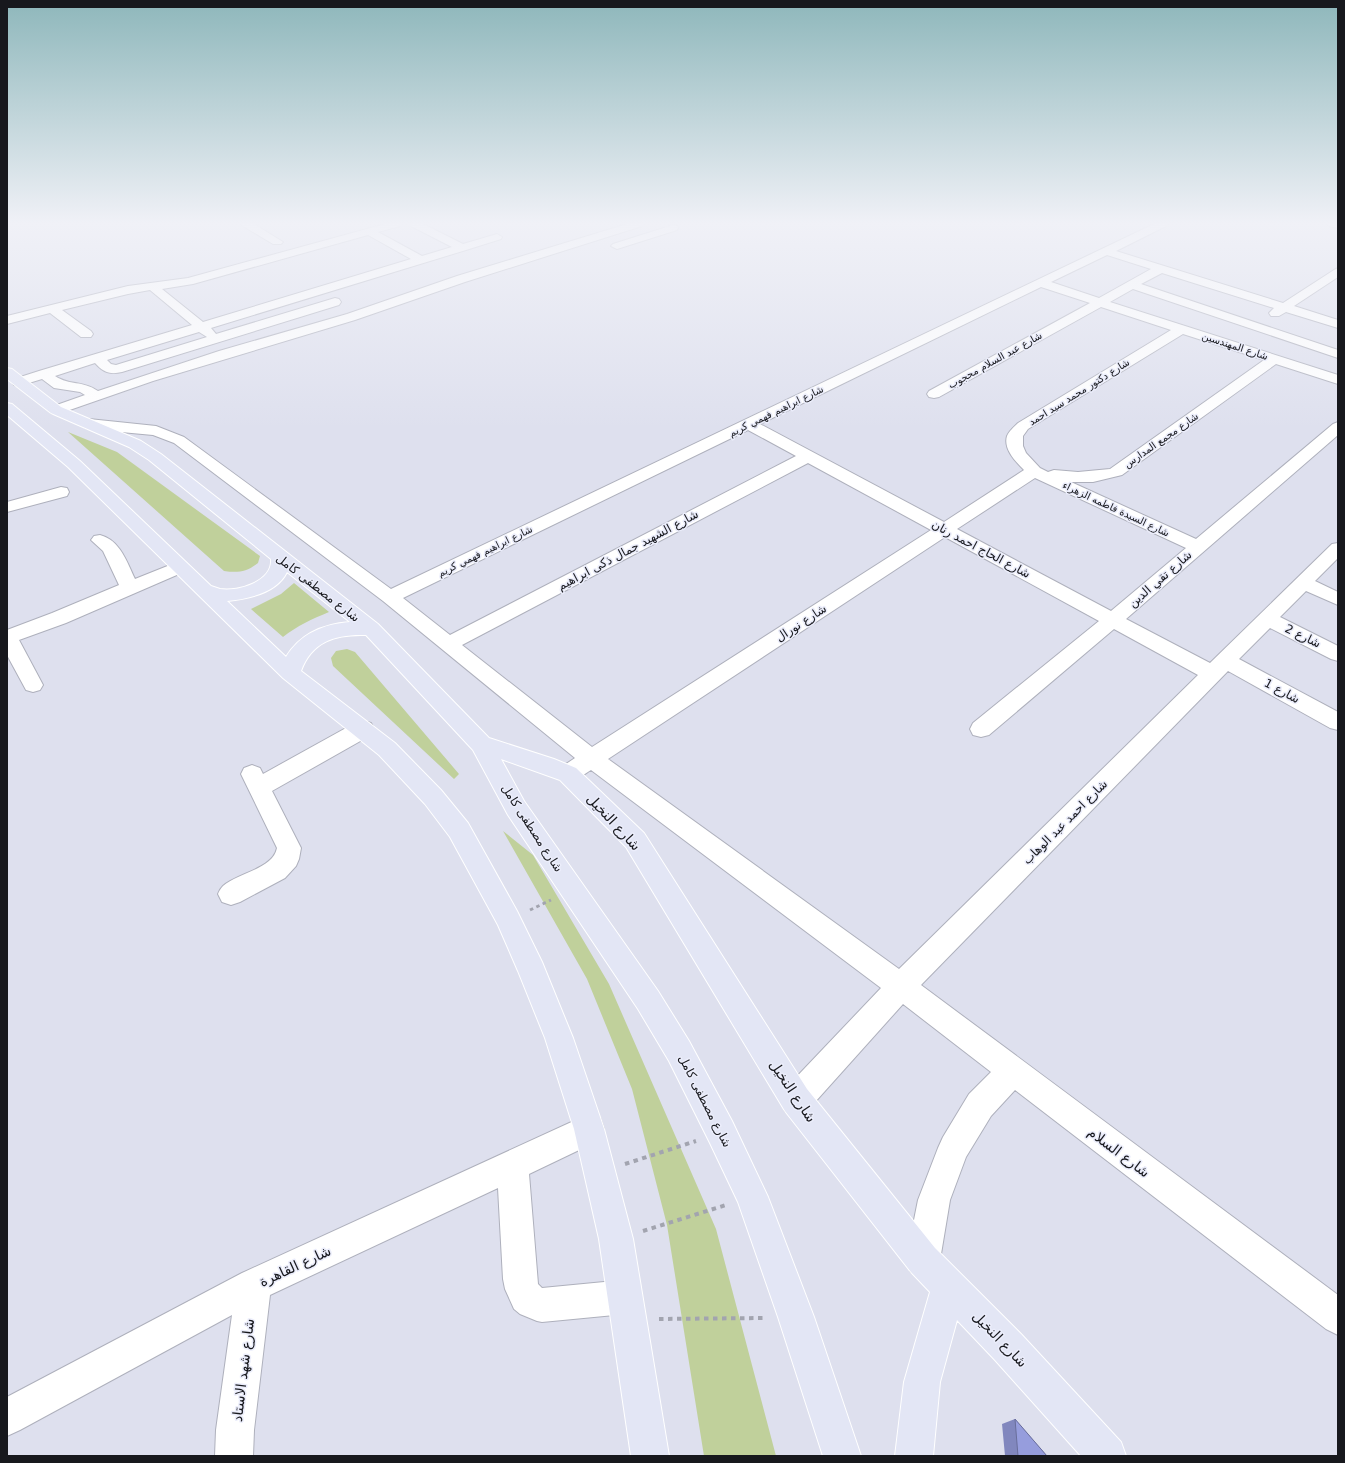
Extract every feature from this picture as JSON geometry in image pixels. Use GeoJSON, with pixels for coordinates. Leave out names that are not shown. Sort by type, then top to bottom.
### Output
{"type":"FeatureCollection","features":[{"type":"Feature","properties":{"kind":"main road","name":"شارع مصطفى كامل"},"geometry":{"type":"LineString","coordinates":[[13,377],[56,410],[135,444],[155,457],[371,629],[481,744],[516,808],[648,1000],[679,1052],[721,1132],[752,1197],[796,1317],[842,1456]]}},
{"type":"Feature","properties":{"kind":"main road"},"geometry":{"type":"LineString","coordinates":[[7,407],[74,464],[290,673],[387,749],[433,797],[460,830],[508,919],[532,971],[559,1038],[589,1129],[616,1239],[650,1456]]}},
{"type":"Feature","properties":{"kind":"main road"},"geometry":{"type":"LineString","coordinates":[[205,590],[219,595],[238,594],[257,588],[272,579],[280,568],[280,557]]}},
{"type":"Feature","properties":{"kind":"main road"},"geometry":{"type":"LineString","coordinates":[[290,673],[293,660],[302,648],[317,637],[341,629],[371,629]]}},
{"type":"Feature","properties":{"kind":"main road","name":"شارع النخيل"},"geometry":{"type":"LineString","coordinates":[[481,744],[546,765],[568,774],[635,840],[796,1100],[923,1260],[1008,1348],[1107,1456]]}},
{"type":"Feature","properties":{"kind":"main road"},"geometry":{"type":"LineString","coordinates":[[914,1456],[922,1382],[949,1287]]}},
{"type":"Feature","properties":{"kind":"street"},"geometry":{"type":"LineString","coordinates":[[7,312],[86,292]]}},
{"type":"Feature","properties":{"kind":"street"},"geometry":{"type":"LineString","coordinates":[[7,320],[119,292]]}},
{"type":"Feature","properties":{"kind":"street"},"geometry":{"type":"LineString","coordinates":[[159,292],[215,339]]}},
{"type":"Feature","properties":{"kind":"street"},"geometry":{"type":"LineString","coordinates":[[13,377],[44,374],[315,292]]}},
{"type":"Feature","properties":{"kind":"street"},"geometry":{"type":"LineString","coordinates":[[56,410],[224,354],[351,317],[423,292]]}},
{"type":"Feature","properties":{"kind":"street","name":"شارع ابراهيم فهمي كريم"},"geometry":{"type":"LineString","coordinates":[[390,596],[1020,292]]}},
{"type":"Feature","properties":{"kind":"street","name":"شارع المهندسين"},"geometry":{"type":"LineString","coordinates":[[1071,292],[1181,329],[1241,335],[1275,360],[1338,380]]}},
{"type":"Feature","properties":{"kind":"street","name":"شارع عبد السلام محجوب"},"geometry":{"type":"LineString","coordinates":[[934,394],[1118,292]]}},
{"type":"Feature","properties":{"kind":"street"},"geometry":{"type":"LineString","coordinates":[[1148,292],[1241,335],[1338,354]]}},
{"type":"Feature","properties":{"kind":"street"},"geometry":{"type":"LineString","coordinates":[[1238,292],[1338,324]]}},
{"type":"Feature","properties":{"kind":"street"},"geometry":{"type":"LineString","coordinates":[[1241,335],[1307,292]]}},
{"type":"Feature","properties":{"kind":"street"},"geometry":{"type":"LineString","coordinates":[[97,358],[107,368],[117,369],[344,299]]}},
{"type":"Feature","properties":{"kind":"street"},"geometry":{"type":"LineString","coordinates":[[53,309],[86,334]]}},
{"type":"Feature","properties":{"kind":"street","name":"شارع دكتور محمد سيد احمد"},"geometry":{"type":"LineString","coordinates":[[1034,471],[1022,458],[1014,446],[1015,436],[1023,426],[1181,329]]}},
{"type":"Feature","properties":{"kind":"street"},"geometry":{"type":"LineString","coordinates":[[176,334],[191,346]]}},
{"type":"Feature","properties":{"kind":"street","name":"شارع مجمع المدارس"},"geometry":{"type":"LineString","coordinates":[[1034,471],[1080,478],[1100,477],[1116,472],[1275,360]]}},
{"type":"Feature","properties":{"kind":"street"},"geometry":{"type":"LineString","coordinates":[[44,374],[59,385],[84,388],[96,396]]}},
{"type":"Feature","properties":{"kind":"street","name":"شارع السلام"},"geometry":{"type":"LineString","coordinates":[[89,424],[156,430],[180,440],[390,596],[592,759],[901,986],[1338,1317]]}},
{"type":"Feature","properties":{"kind":"street","name":"شارع الحاج احمد رنان"},"geometry":{"type":"LineString","coordinates":[[748,424],[1113,620],[1219,667]]}},
{"type":"Feature","properties":{"kind":"street","name":"شارع تقي الدين"},"geometry":{"type":"LineString","coordinates":[[981,730],[1113,620],[1338,427]]}},
{"type":"Feature","properties":{"kind":"street","name":"شارع الشهيد جمال ذكى ابراهيم"},"geometry":{"type":"LineString","coordinates":[[448,644],[808,456]]}},
{"type":"Feature","properties":{"kind":"street","name":"شارع نورال"},"geometry":{"type":"LineString","coordinates":[[568,774],[1034,471]]}},
{"type":"Feature","properties":{"kind":"street","name":"شارع السيدة فاطمه الزهراء"},"geometry":{"type":"LineString","coordinates":[[1034,471],[1198,547]]}},
{"type":"Feature","properties":{"kind":"street"},"geometry":{"type":"LineString","coordinates":[[7,507],[61,492]]}},
{"type":"Feature","properties":{"kind":"street"},"geometry":{"type":"LineString","coordinates":[[100,540],[110,548],[130,588]]}},
{"type":"Feature","properties":{"kind":"street","name":"شارع احمد عبد الوهاب"},"geometry":{"type":"LineString","coordinates":[[796,1100],[901,986],[1338,548]]}},
{"type":"Feature","properties":{"kind":"street"},"geometry":{"type":"LineString","coordinates":[[33,685],[8,637],[59,618],[180,567]]}},
{"type":"Feature","properties":{"kind":"street"},"geometry":{"type":"LineString","coordinates":[[1303,583],[1338,599]]}},
{"type":"Feature","properties":{"kind":"street","name":"شارع 2"},"geometry":{"type":"LineString","coordinates":[[1267,619],[1338,654]]}},
{"type":"Feature","properties":{"kind":"street","name":"شارع 1"},"geometry":{"type":"LineString","coordinates":[[1219,667],[1338,722]]}},
{"type":"Feature","properties":{"kind":"street"},"geometry":{"type":"LineString","coordinates":[[232,894],[276,870],[287,859],[289,848],[255,780],[363,729]]}},
{"type":"Feature","properties":{"kind":"street"},"geometry":{"type":"LineString","coordinates":[[923,1260],[934,1200],[954,1148],[980,1105],[1013,1071]]}},
{"type":"Feature","properties":{"kind":"street","name":"شارع القاهرة"},"geometry":{"type":"LineString","coordinates":[[7,1417],[254,1285],[589,1129]]}},
{"type":"Feature","properties":{"kind":"street"},"geometry":{"type":"LineString","coordinates":[[512,1165],[520,1279],[522,1290],[526,1298],[534,1304],[542,1305],[626,1308]]}},
{"type":"Feature","properties":{"kind":"street","name":"شارع شهد الاستاد"},"geometry":{"type":"LineString","coordinates":[[234,1456],[254,1285]]}},
{"type":"Feature","properties":{"kind":"path"},"geometry":{"type":"LineString","coordinates":[[508,919],[573,891]]}},
{"type":"Feature","properties":{"kind":"path"},"geometry":{"type":"LineString","coordinates":[[600,1173],[721,1132]]}},
{"type":"Feature","properties":{"kind":"path"},"geometry":{"type":"LineString","coordinates":[[616,1239],[752,1197]]}},
{"type":"Feature","properties":{"kind":"path"},"geometry":{"type":"LineString","coordinates":[[626,1308],[796,1317]]}},
{"type":"Feature","properties":{"kind":"green space"},"geometry":{"type":"Polygon","coordinates":[[[68,432],[117,452],[260,556],[258,563],[242,571],[224,571],[68,432]]]}},
{"type":"Feature","properties":{"kind":"green space"},"geometry":{"type":"Polygon","coordinates":[[[294,583],[329,612],[305,623],[283,637],[251,609],[281,594],[294,583]]]}},
{"type":"Feature","properties":{"kind":"green space"},"geometry":{"type":"Polygon","coordinates":[[[347,649],[355,652],[459,774],[454,779],[333,666],[331,658],[336,651],[347,649]]]}},
{"type":"Feature","properties":{"kind":"green space"},"geometry":{"type":"Polygon","coordinates":[[[503,831],[533,855],[609,984],[716,1229],[776,1456],[704,1456],[667,1225],[632,1089],[587,979],[503,831]]]}},
{"type":"Feature","properties":{"kind":"building"},"geometry":{"type":"Polygon","coordinates":[[[1015,1419],[1047,1456],[1018,1456],[1015,1419]]]}}]}
